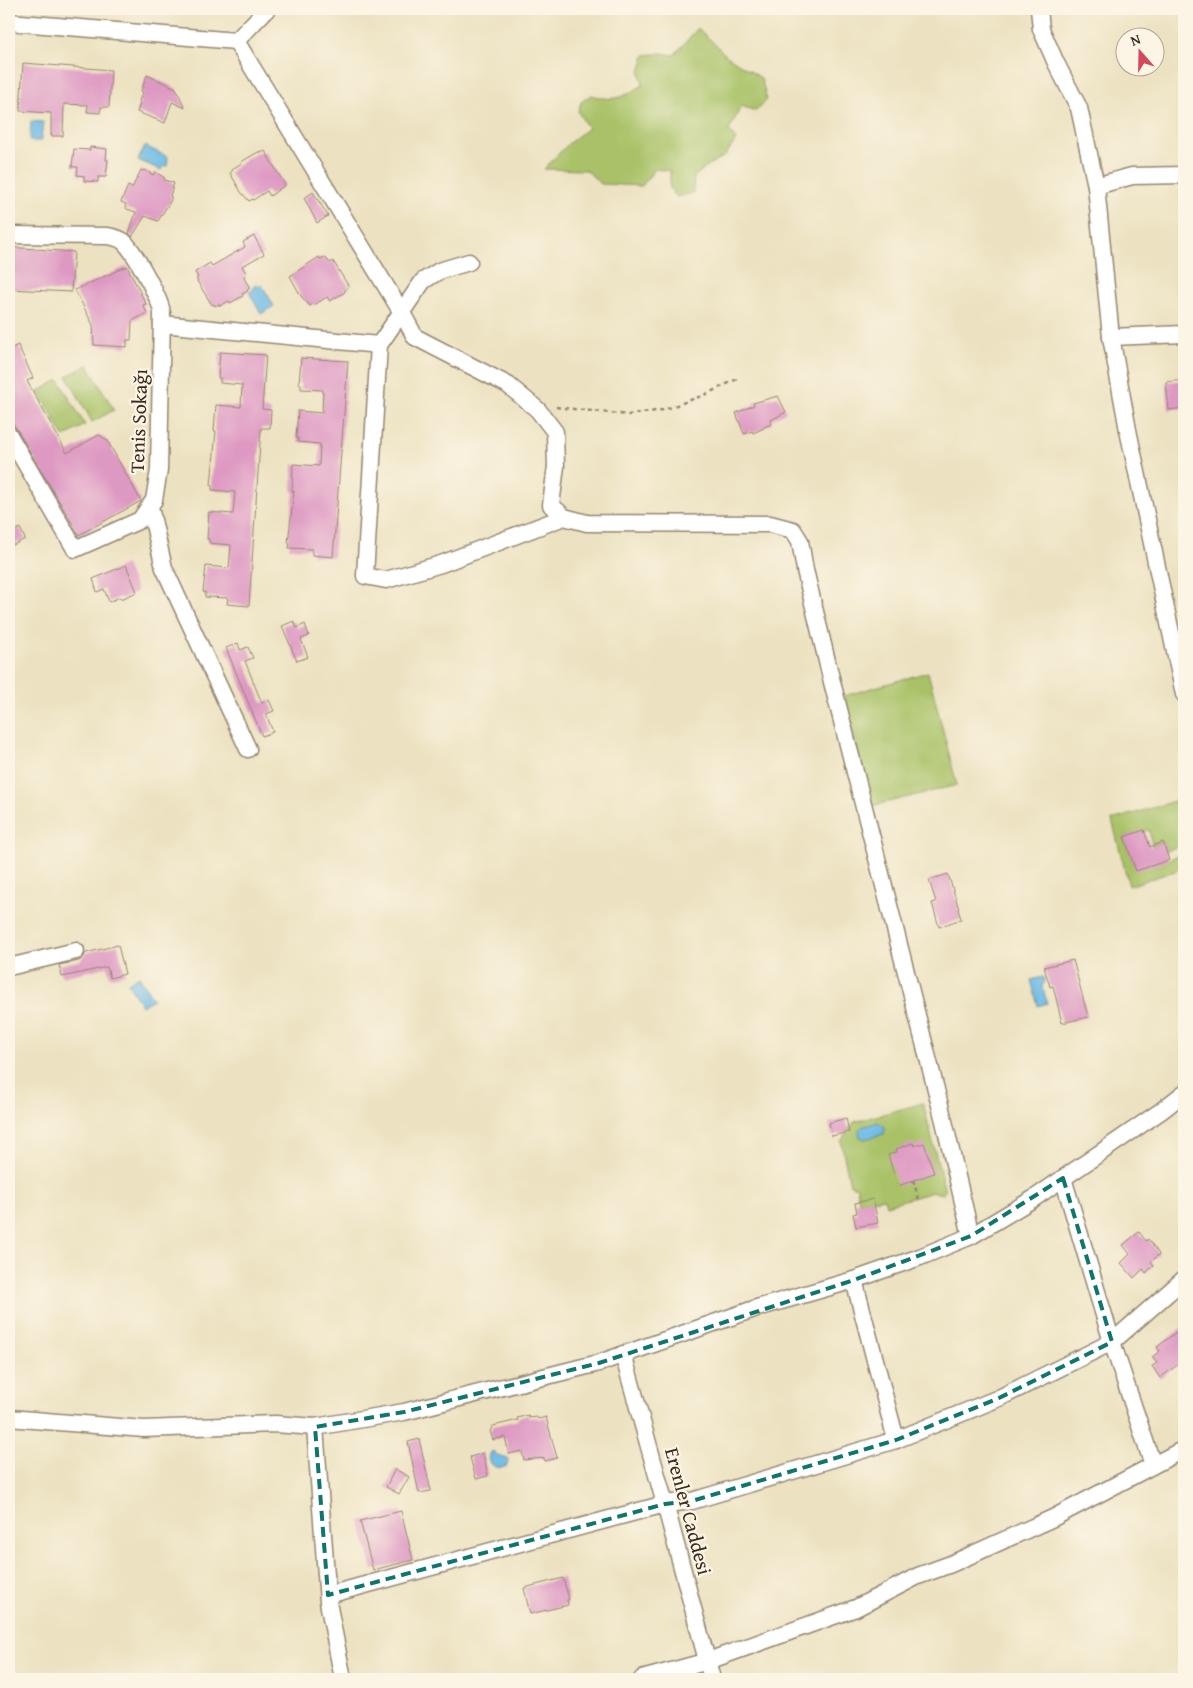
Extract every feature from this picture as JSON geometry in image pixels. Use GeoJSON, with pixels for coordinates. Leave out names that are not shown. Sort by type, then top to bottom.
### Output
{"type":"FeatureCollection","features":[{"type":"Feature","properties":{"kind":"street"},"geometry":{"type":"LineString","coordinates":[[236,41],[267,9]]}},
{"type":"Feature","properties":{"kind":"street"},"geometry":{"type":"LineString","coordinates":[[1039,9],[1041,29],[1079,108],[1096,186],[1111,337],[1128,430],[1184,694]]}},
{"type":"Feature","properties":{"kind":"street"},"geometry":{"type":"LineString","coordinates":[[9,22],[236,41]]}},
{"type":"Feature","properties":{"kind":"street"},"geometry":{"type":"LineString","coordinates":[[236,41],[415,337],[508,385],[538,410],[555,432],[556,466],[551,505],[564,517],[587,523],[770,524],[793,530],[800,541],[805,570],[832,682],[942,1112],[971,1236]]}},
{"type":"Feature","properties":{"kind":"street"},"geometry":{"type":"LineString","coordinates":[[1096,186],[1132,176],[1184,175]]}},
{"type":"Feature","properties":{"kind":"street","name":"Tenis Sokağı"},"geometry":{"type":"LineString","coordinates":[[9,235],[108,236],[120,239],[128,246],[159,300],[162,307],[162,324],[158,470],[154,500],[150,507]]}},
{"type":"Feature","properties":{"kind":"street"},"geometry":{"type":"LineString","coordinates":[[468,262],[439,271],[423,281],[379,345],[365,576],[386,580],[441,564],[564,517]]}},
{"type":"Feature","properties":{"kind":"street"},"geometry":{"type":"LineString","coordinates":[[162,324],[379,345]]}},
{"type":"Feature","properties":{"kind":"street"},"geometry":{"type":"LineString","coordinates":[[1111,337],[1184,334]]}},
{"type":"Feature","properties":{"kind":"street"},"geometry":{"type":"LineString","coordinates":[[9,435],[75,549],[140,520],[150,507]]}},
{"type":"Feature","properties":{"kind":"street"},"geometry":{"type":"LineString","coordinates":[[150,507],[164,568],[248,749]]}},
{"type":"Feature","properties":{"kind":"street"},"geometry":{"type":"LineString","coordinates":[[9,967],[76,951]]}},
{"type":"Feature","properties":{"kind":"street"},"geometry":{"type":"LineString","coordinates":[[9,1418],[144,1429],[275,1424],[315,1427],[404,1412],[599,1363],[757,1308],[854,1280],[920,1257],[971,1236],[1033,1199],[1161,1111],[1184,1093]]}},
{"type":"Feature","properties":{"kind":"street"},"geometry":{"type":"LineString","coordinates":[[1062,1178],[1112,1342],[1154,1465]]}},
{"type":"Feature","properties":{"kind":"street"},"geometry":{"type":"LineString","coordinates":[[328,1594],[666,1504],[692,1501],[896,1440],[999,1398],[1112,1342],[1184,1279]]}},
{"type":"Feature","properties":{"kind":"street"},"geometry":{"type":"LineString","coordinates":[[854,1280],[896,1440]]}},
{"type":"Feature","properties":{"kind":"street","name":"Erenler Caddesi"},"geometry":{"type":"LineString","coordinates":[[623,1354],[666,1504],[712,1679]]}},
{"type":"Feature","properties":{"kind":"street"},"geometry":{"type":"LineString","coordinates":[[315,1427],[328,1594],[344,1679]]}},
{"type":"Feature","properties":{"kind":"street"},"geometry":{"type":"LineString","coordinates":[[642,1679],[708,1661],[856,1608],[918,1576],[951,1564],[1053,1518],[1184,1449]]}},
{"type":"Feature","properties":{"kind":"path"},"geometry":{"type":"LineString","coordinates":[[538,410],[550,406],[628,415],[656,411],[704,396],[739,378]]}},
{"type":"Feature","properties":{"kind":"path"},"geometry":{"type":"LineString","coordinates":[[913,1180],[919,1200]]}},
{"type":"Feature","properties":{"kind":"highlighted area"},"geometry":{"type":"Polygon","coordinates":[[[1063,1178],[1112,1342],[999,1398],[896,1440],[692,1501],[665,1504],[328,1595],[315,1427],[404,1412],[599,1363],[854,1280],[971,1236],[1063,1178]]]}},
{"type":"Feature","properties":{"kind":"green space"},"geometry":{"type":"Polygon","coordinates":[[[698,28],[727,56],[761,78],[767,100],[756,111],[741,106],[729,131],[736,140],[725,156],[710,164],[694,177],[693,193],[677,197],[670,189],[670,171],[655,169],[642,186],[601,184],[586,170],[544,169],[569,143],[588,128],[578,112],[581,102],[591,95],[618,98],[643,85],[640,72],[645,55],[662,53],[674,55],[698,28]]]}},
{"type":"Feature","properties":{"kind":"green space"},"geometry":{"type":"Polygon","coordinates":[[[88,365],[114,410],[92,422],[67,376],[88,365]]]}},
{"type":"Feature","properties":{"kind":"green space"},"geometry":{"type":"Polygon","coordinates":[[[59,380],[85,425],[64,437],[39,391],[59,380]]]}},
{"type":"Feature","properties":{"kind":"green space"},"geometry":{"type":"Polygon","coordinates":[[[928,672],[957,785],[872,806],[844,696],[928,672]]]}},
{"type":"Feature","properties":{"kind":"green space"},"geometry":{"type":"Polygon","coordinates":[[[1184,798],[1184,844],[1166,851],[1163,842],[1152,846],[1149,830],[1124,837],[1136,870],[1184,854],[1184,868],[1129,886],[1112,820],[1184,798]]]}},
{"type":"Feature","properties":{"kind":"green space"},"geometry":{"type":"Polygon","coordinates":[[[923,1103],[945,1191],[943,1194],[933,1192],[886,1205],[884,1198],[859,1202],[857,1187],[850,1185],[841,1141],[854,1122],[923,1103]]]}},
{"type":"Feature","properties":{"kind":"water"},"geometry":{"type":"Polygon","coordinates":[[[31,121],[43,122],[41,141],[30,141],[31,121]]]}},
{"type":"Feature","properties":{"kind":"water"},"geometry":{"type":"Polygon","coordinates":[[[145,146],[168,157],[167,166],[162,167],[161,170],[138,160],[145,146]]]}},
{"type":"Feature","properties":{"kind":"water"},"geometry":{"type":"Polygon","coordinates":[[[257,285],[259,287],[262,285],[274,306],[261,314],[249,292],[257,285]]]}},
{"type":"Feature","properties":{"kind":"water"},"geometry":{"type":"Polygon","coordinates":[[[139,976],[153,999],[142,1006],[128,983],[139,976]]]}},
{"type":"Feature","properties":{"kind":"water"},"geometry":{"type":"Polygon","coordinates":[[[1043,977],[1045,983],[1042,984],[1047,1003],[1038,1006],[1031,980],[1043,977]]]}},
{"type":"Feature","properties":{"kind":"water"},"geometry":{"type":"Polygon","coordinates":[[[878,1122],[885,1127],[884,1134],[865,1139],[860,1137],[859,1130],[862,1127],[878,1122]]]}},
{"type":"Feature","properties":{"kind":"water"},"geometry":{"type":"Polygon","coordinates":[[[494,1451],[498,1456],[508,1459],[507,1466],[496,1467],[491,1463],[489,1460],[491,1452],[494,1451]]]}},
{"type":"Feature","properties":{"kind":"building"},"geometry":{"type":"Polygon","coordinates":[[[23,63],[111,70],[109,107],[101,107],[100,113],[87,112],[88,105],[64,104],[63,136],[51,136],[51,113],[20,111],[23,63]]]}},
{"type":"Feature","properties":{"kind":"building"},"geometry":{"type":"Polygon","coordinates":[[[147,75],[176,88],[185,108],[172,102],[165,123],[137,112],[143,92],[141,91],[147,75]]]}},
{"type":"Feature","properties":{"kind":"building"},"geometry":{"type":"Polygon","coordinates":[[[90,147],[107,149],[106,177],[98,177],[98,182],[84,181],[84,176],[77,175],[78,167],[72,167],[74,149],[90,150],[90,147]]]}},
{"type":"Feature","properties":{"kind":"building"},"geometry":{"type":"Polygon","coordinates":[[[260,151],[261,153],[265,151],[285,185],[270,196],[267,191],[249,201],[241,192],[230,173],[241,162],[260,151]]]}},
{"type":"Feature","properties":{"kind":"building"},"geometry":{"type":"Polygon","coordinates":[[[141,170],[145,170],[153,175],[155,172],[165,178],[164,180],[174,183],[170,196],[171,200],[158,221],[145,216],[132,237],[129,233],[136,212],[127,209],[126,204],[121,202],[128,186],[132,188],[141,170]]]}},
{"type":"Feature","properties":{"kind":"building"},"geometry":{"type":"Polygon","coordinates":[[[313,192],[328,216],[317,223],[304,198],[313,192]]]}},
{"type":"Feature","properties":{"kind":"building"},"geometry":{"type":"Polygon","coordinates":[[[254,236],[264,254],[242,266],[246,273],[244,278],[250,288],[242,294],[243,296],[230,303],[229,301],[220,306],[219,304],[212,305],[197,281],[198,277],[195,272],[210,263],[212,266],[245,247],[243,242],[254,236]]]}},
{"type":"Feature","properties":{"kind":"building"},"geometry":{"type":"Polygon","coordinates":[[[9,247],[74,252],[71,292],[9,289],[9,247]]]}},
{"type":"Feature","properties":{"kind":"building"},"geometry":{"type":"Polygon","coordinates":[[[319,257],[320,259],[325,257],[330,263],[333,261],[349,287],[345,292],[330,301],[327,297],[310,306],[301,296],[290,276],[319,257]]]}},
{"type":"Feature","properties":{"kind":"building"},"geometry":{"type":"Polygon","coordinates":[[[127,266],[146,304],[143,305],[147,313],[132,321],[131,340],[127,340],[127,347],[94,345],[93,325],[75,290],[127,266]]]}},
{"type":"Feature","properties":{"kind":"building"},"geometry":{"type":"Polygon","coordinates":[[[18,345],[33,378],[27,381],[67,453],[99,435],[107,440],[141,501],[79,535],[9,416],[9,350],[18,345]]]}},
{"type":"Feature","properties":{"kind":"building"},"geometry":{"type":"Polygon","coordinates":[[[220,352],[266,355],[262,409],[271,410],[270,428],[261,428],[249,606],[227,604],[228,598],[205,597],[205,592],[203,592],[206,566],[229,568],[231,545],[209,543],[209,539],[207,539],[209,512],[233,514],[235,492],[212,490],[211,485],[216,431],[214,431],[216,405],[241,407],[242,385],[220,383],[220,378],[218,378],[220,352]]]}},
{"type":"Feature","properties":{"kind":"building"},"geometry":{"type":"Polygon","coordinates":[[[301,358],[348,361],[333,557],[312,555],[312,549],[289,548],[290,543],[288,543],[294,491],[292,491],[293,464],[319,466],[320,444],[298,442],[298,438],[296,438],[298,411],[322,413],[323,390],[301,389],[301,384],[299,384],[301,358]]]}},
{"type":"Feature","properties":{"kind":"building"},"geometry":{"type":"Polygon","coordinates":[[[1184,380],[1184,408],[1169,410],[1166,382],[1184,380]]]}},
{"type":"Feature","properties":{"kind":"building"},"geometry":{"type":"Polygon","coordinates":[[[778,396],[786,412],[771,420],[772,424],[753,433],[752,431],[744,434],[736,413],[754,405],[753,403],[778,396]]]}},
{"type":"Feature","properties":{"kind":"building"},"geometry":{"type":"Polygon","coordinates":[[[20,528],[25,539],[9,547],[9,534],[20,528]]]}},
{"type":"Feature","properties":{"kind":"building"},"geometry":{"type":"Polygon","coordinates":[[[126,565],[137,592],[109,602],[104,589],[97,592],[93,579],[126,565]]]}},
{"type":"Feature","properties":{"kind":"building"},"geometry":{"type":"Polygon","coordinates":[[[294,621],[297,628],[305,624],[309,636],[301,639],[308,657],[297,661],[282,626],[294,621]]]}},
{"type":"Feature","properties":{"kind":"building"},"geometry":{"type":"Polygon","coordinates":[[[238,643],[240,650],[248,647],[253,658],[245,661],[259,696],[262,703],[269,700],[274,711],[266,714],[273,732],[262,736],[226,648],[238,643]]]}},
{"type":"Feature","properties":{"kind":"building"},"geometry":{"type":"Polygon","coordinates":[[[1144,830],[1150,847],[1163,842],[1169,860],[1136,871],[1124,837],[1144,830]]]}},
{"type":"Feature","properties":{"kind":"building"},"geometry":{"type":"Polygon","coordinates":[[[948,874],[961,919],[939,927],[932,903],[936,902],[929,880],[948,874]]]}},
{"type":"Feature","properties":{"kind":"building"},"geometry":{"type":"Polygon","coordinates":[[[118,945],[125,974],[110,978],[107,967],[62,977],[59,965],[79,961],[86,953],[118,945]]]}},
{"type":"Feature","properties":{"kind":"building"},"geometry":{"type":"Polygon","coordinates":[[[1073,960],[1088,1017],[1062,1023],[1053,986],[1050,987],[1044,967],[1073,960]]]}},
{"type":"Feature","properties":{"kind":"building"},"geometry":{"type":"Polygon","coordinates":[[[846,1118],[849,1132],[832,1136],[829,1123],[846,1118]]]}},
{"type":"Feature","properties":{"kind":"building"},"geometry":{"type":"Polygon","coordinates":[[[913,1143],[914,1146],[924,1143],[934,1173],[898,1186],[888,1155],[897,1152],[896,1149],[913,1143]]]}},
{"type":"Feature","properties":{"kind":"building"},"geometry":{"type":"Polygon","coordinates":[[[873,1199],[878,1223],[856,1227],[853,1214],[857,1213],[855,1203],[873,1199]]]}},
{"type":"Feature","properties":{"kind":"building"},"geometry":{"type":"Polygon","coordinates":[[[1139,1232],[1146,1241],[1148,1239],[1159,1254],[1151,1262],[1154,1265],[1146,1273],[1143,1269],[1134,1278],[1121,1263],[1130,1254],[1123,1245],[1139,1232]]]}},
{"type":"Feature","properties":{"kind":"building"},"geometry":{"type":"Polygon","coordinates":[[[1184,1326],[1184,1360],[1160,1378],[1152,1366],[1157,1363],[1152,1357],[1160,1351],[1157,1347],[1184,1326]]]}},
{"type":"Feature","properties":{"kind":"building"},"geometry":{"type":"Polygon","coordinates":[[[528,1415],[529,1418],[537,1417],[538,1419],[546,1417],[557,1458],[545,1461],[544,1458],[524,1460],[522,1451],[509,1454],[505,1437],[493,1440],[490,1431],[493,1426],[518,1420],[517,1418],[528,1415]]]}},
{"type":"Feature","properties":{"kind":"building"},"geometry":{"type":"Polygon","coordinates":[[[419,1439],[431,1491],[419,1493],[408,1442],[419,1439]]]}},
{"type":"Feature","properties":{"kind":"building"},"geometry":{"type":"Polygon","coordinates":[[[483,1453],[488,1476],[476,1479],[470,1457],[483,1453]]]}},
{"type":"Feature","properties":{"kind":"building"},"geometry":{"type":"Polygon","coordinates":[[[395,1469],[409,1477],[399,1494],[386,1487],[395,1469]]]}},
{"type":"Feature","properties":{"kind":"building"},"geometry":{"type":"Polygon","coordinates":[[[401,1511],[413,1560],[373,1570],[360,1521],[401,1511]]]}},
{"type":"Feature","properties":{"kind":"building"},"geometry":{"type":"Polygon","coordinates":[[[563,1578],[569,1599],[567,1600],[568,1605],[530,1614],[524,1588],[563,1578]]]}}]}
